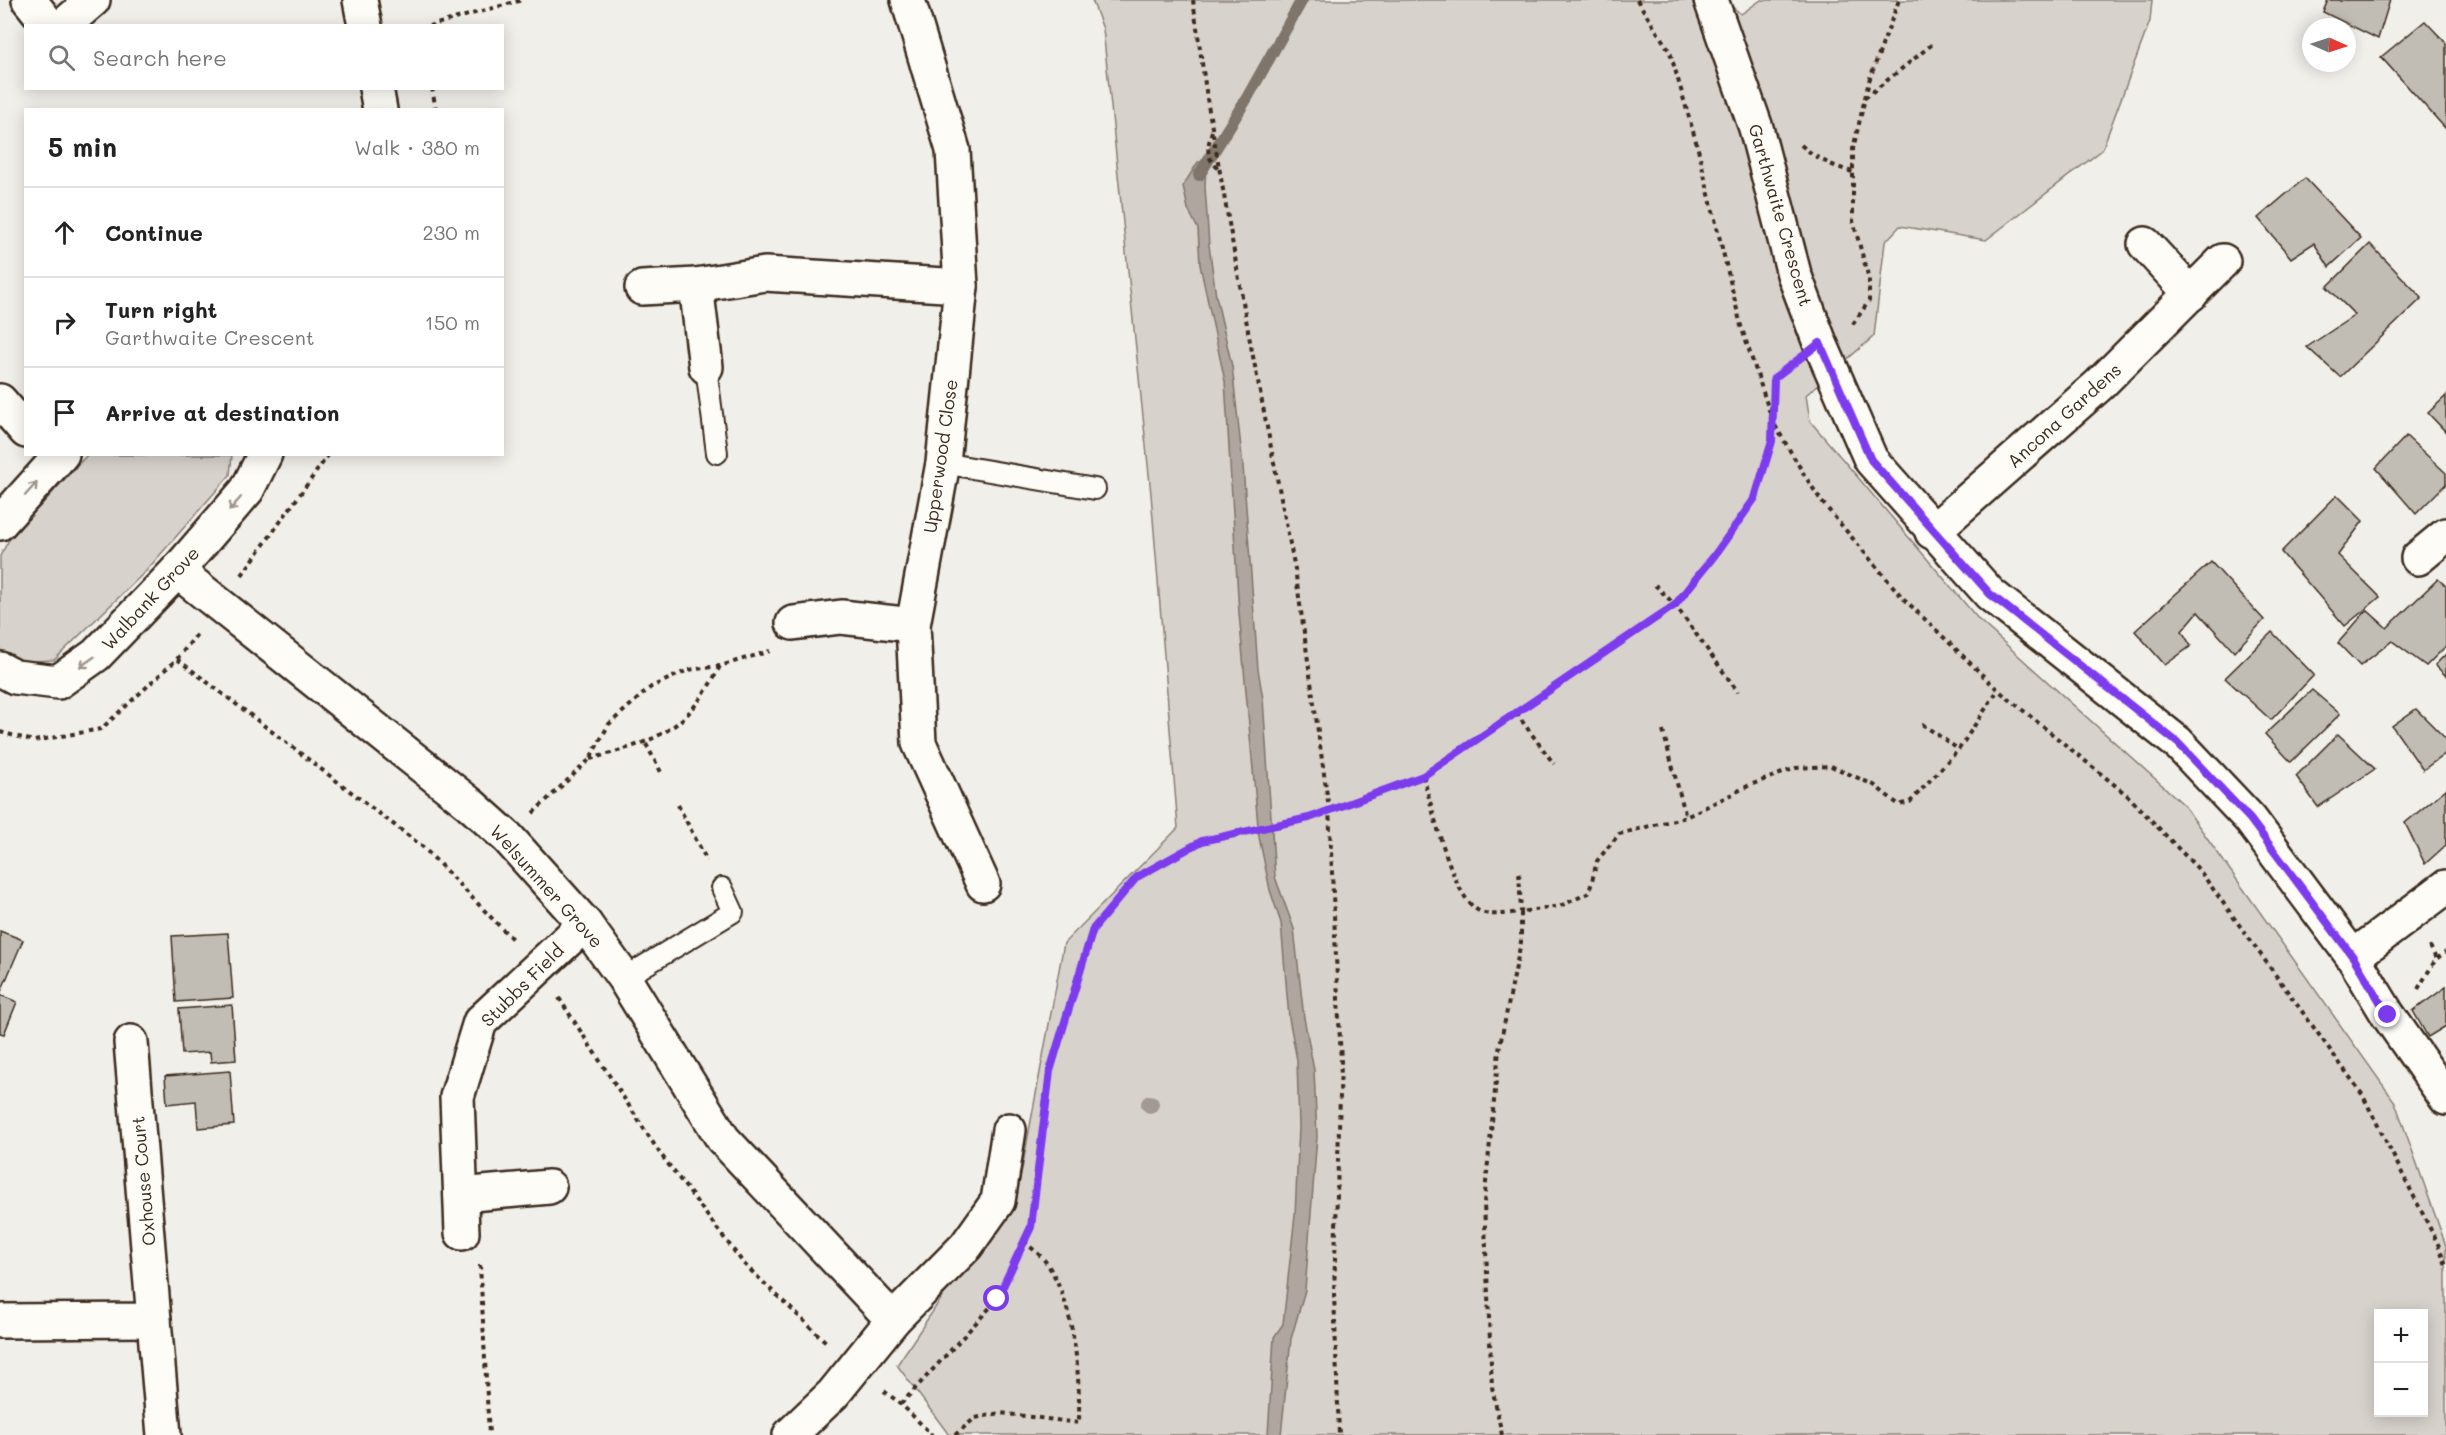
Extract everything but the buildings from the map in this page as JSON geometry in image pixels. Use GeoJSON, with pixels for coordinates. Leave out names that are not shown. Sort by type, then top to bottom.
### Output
{"type":"FeatureCollection","features":[{"type":"Feature","properties":{"kind":"street"},"geometry":{"type":"LineString","coordinates":[[29,0],[48,24]]}},
{"type":"Feature","properties":{"kind":"street"},"geometry":{"type":"LineString","coordinates":[[65,24],[93,0]]}},
{"type":"Feature","properties":{"kind":"street"},"geometry":{"type":"LineString","coordinates":[[360,0],[365,24]]}},
{"type":"Feature","properties":{"kind":"street","name":"Upperwood Close"},"geometry":{"type":"LineString","coordinates":[[908,0],[953,150],[961,286],[943,463],[913,625],[919,742],[983,884]]}},
{"type":"Feature","properties":{"kind":"street","name":"Garthwaite Crescent"},"geometry":{"type":"LineString","coordinates":[[1711,0],[1756,128],[1794,274],[1820,343],[1871,460],[1990,594],[2178,743],[2250,819],[2353,957],[2388,1015],[2446,1098]]}},
{"type":"Feature","properties":{"kind":"street"},"geometry":{"type":"LineString","coordinates":[[376,90],[380,108]]}},
{"type":"Feature","properties":{"kind":"street"},"geometry":{"type":"LineString","coordinates":[[2145,244],[2191,294]]}},
{"type":"Feature","properties":{"kind":"street","name":"Ancona Gardens"},"geometry":{"type":"LineString","coordinates":[[1932,531],[2099,385],[2223,261]]}},
{"type":"Feature","properties":{"kind":"street"},"geometry":{"type":"LineString","coordinates":[[642,288],[696,285],[765,274],[961,286]]}},
{"type":"Feature","properties":{"kind":"street"},"geometry":{"type":"LineString","coordinates":[[696,285],[706,367]]}},
{"type":"Feature","properties":{"kind":"street"},"geometry":{"type":"LineString","coordinates":[[0,401],[24,429]]}},
{"type":"Feature","properties":{"kind":"street","name":"Walbank Grove"},"geometry":{"type":"LineString","coordinates":[[0,669],[15,677],[58,682],[96,656],[177,571],[247,490],[264,456]]}},
{"type":"Feature","properties":{"kind":"street"},"geometry":{"type":"LineString","coordinates":[[0,523],[54,458]]}},
{"type":"Feature","properties":{"kind":"street"},"geometry":{"type":"LineString","coordinates":[[2418,558],[2446,535]]}},
{"type":"Feature","properties":{"kind":"street","name":"Welsummer Grove"},"geometry":{"type":"LineString","coordinates":[[177,571],[470,804],[508,838],[585,924],[624,978],[723,1140],[893,1320]]}},
{"type":"Feature","properties":{"kind":"street"},"geometry":{"type":"LineString","coordinates":[[793,622],[841,617],[913,625]]}},
{"type":"Feature","properties":{"kind":"street"},"geometry":{"type":"LineString","coordinates":[[2353,957],[2446,887]]}},
{"type":"Feature","properties":{"kind":"street","name":"Stubbs Field"},"geometry":{"type":"LineString","coordinates":[[462,1233],[457,1097],[480,1022],[585,924]]}},
{"type":"Feature","properties":{"kind":"street","name":"Oxhouse Court"},"geometry":{"type":"LineString","coordinates":[[131,1041],[164,1435]]}},
{"type":"Feature","properties":{"kind":"street"},"geometry":{"type":"LineString","coordinates":[[790,1435],[833,1394],[893,1320],[966,1246],[998,1201],[1009,1130]]}},
{"type":"Feature","properties":{"kind":"street"},"geometry":{"type":"LineString","coordinates":[[461,1195],[549,1187]]}},
{"type":"Feature","properties":{"kind":"street"},"geometry":{"type":"LineString","coordinates":[[0,1321],[154,1320]]}},
{"type":"Feature","properties":{"kind":"lane"},"geometry":{"type":"LineString","coordinates":[[706,367],[717,453]]}},
{"type":"Feature","properties":{"kind":"lane"},"geometry":{"type":"LineString","coordinates":[[943,463],[1095,489]]}},
{"type":"Feature","properties":{"kind":"lane"},"geometry":{"type":"LineString","coordinates":[[624,978],[733,912],[722,888]]}},
{"type":"Feature","properties":{"kind":"path"},"geometry":{"type":"LineString","coordinates":[[436,24],[522,0]]}},
{"type":"Feature","properties":{"kind":"path"},"geometry":{"type":"LineString","coordinates":[[1192,0],[1249,336],[1295,569],[1329,809],[1341,1051],[1334,1293],[1339,1435]]}},
{"type":"Feature","properties":{"kind":"path"},"geometry":{"type":"LineString","coordinates":[[1637,0],[1670,52],[1697,145],[1741,326],[1773,422],[1822,502],[1902,597],[1998,690],[2127,795],[2200,871],[2362,1094],[2438,1244],[2446,1265]]}},
{"type":"Feature","properties":{"kind":"path"},"geometry":{"type":"LineString","coordinates":[[1044,1126],[1050,1071],[1093,929],[1137,877],[1202,841],[1309,818],[1423,776],[1675,605],[1714,556],[1755,498],[1772,441],[1774,378],[1820,343],[1855,323],[1869,301],[1869,279],[1853,221],[1853,149],[1869,81],[1899,0]]}},
{"type":"Feature","properties":{"kind":"path"},"geometry":{"type":"LineString","coordinates":[[1865,98],[1935,42]]}},
{"type":"Feature","properties":{"kind":"path"},"geometry":{"type":"LineString","coordinates":[[432,90],[436,108]]}},
{"type":"Feature","properties":{"kind":"path"},"geometry":{"type":"LineString","coordinates":[[1212,128],[1207,147],[1211,162],[1220,170]]}},
{"type":"Feature","properties":{"kind":"path"},"geometry":{"type":"LineString","coordinates":[[177,659],[220,606],[328,456]]}},
{"type":"Feature","properties":{"kind":"path"},"geometry":{"type":"LineString","coordinates":[[1655,585],[1675,605],[1738,692]]}},
{"type":"Feature","properties":{"kind":"path"},"geometry":{"type":"LineString","coordinates":[[508,838],[589,760],[609,724],[651,687],[688,670],[720,666],[780,649],[793,622]]}},
{"type":"Feature","properties":{"kind":"path"},"geometry":{"type":"LineString","coordinates":[[589,760],[646,744],[683,721],[708,688],[720,666]]}},
{"type":"Feature","properties":{"kind":"path"},"geometry":{"type":"LineString","coordinates":[[1423,776],[1444,853],[1466,899],[1476,910],[1489,915],[1521,912],[1560,906],[1589,893],[1597,861],[1619,834],[1686,818],[1750,785],[1796,768],[1832,766],[1874,785],[1899,805],[1910,802],[1959,749],[1998,690]]}},
{"type":"Feature","properties":{"kind":"path"},"geometry":{"type":"LineString","coordinates":[[1515,713],[1554,765]]}},
{"type":"Feature","properties":{"kind":"path"},"geometry":{"type":"LineString","coordinates":[[1922,724],[1959,749]]}},
{"type":"Feature","properties":{"kind":"path"},"geometry":{"type":"LineString","coordinates":[[1663,731],[1686,818]]}},
{"type":"Feature","properties":{"kind":"path"},"geometry":{"type":"LineString","coordinates":[[646,744],[662,774]]}},
{"type":"Feature","properties":{"kind":"path"},"geometry":{"type":"LineString","coordinates":[[678,805],[722,888]]}},
{"type":"Feature","properties":{"kind":"path"},"geometry":{"type":"LineString","coordinates":[[1502,1435],[1492,1387],[1484,1203],[1499,1050],[1521,942],[1520,871]]}},
{"type":"Feature","properties":{"kind":"path"},"geometry":{"type":"LineString","coordinates":[[2388,1015],[2417,989],[2436,959],[2446,952]]}},
{"type":"Feature","properties":{"kind":"path"},"geometry":{"type":"LineString","coordinates":[[901,1404],[997,1299],[1031,1227],[1033,1216]]}},
{"type":"Feature","properties":{"kind":"path"},"geometry":{"type":"LineString","coordinates":[[462,1233],[480,1248],[489,1435]]}},
{"type":"Feature","properties":{"kind":"path"},"geometry":{"type":"LineString","coordinates":[[955,1435],[975,1418],[1000,1413],[1079,1424],[1079,1387],[1061,1289],[1045,1260],[1024,1242]]}},
{"type":"Feature","properties":{"kind":"shaded area"},"geometry":{"type":"Polygon","coordinates":[[[1092,0],[1724,0],[1741,14],[1761,0],[2152,0],[2150,21],[2102,150],[1986,240],[1900,226],[1885,242],[1874,336],[1806,395],[1810,421],[1979,620],[2183,804],[2395,1102],[2446,1246],[2446,1435],[949,1435],[897,1365],[1020,1180],[1064,943],[1178,828],[1151,494],[1103,29],[1092,0]]]}},
{"type":"Feature","properties":{"kind":"shaded area"},"geometry":{"type":"Polygon","coordinates":[[[1198,162],[1206,162],[1205,187],[1209,245],[1216,296],[1232,366],[1243,466],[1258,669],[1263,699],[1275,877],[1294,929],[1304,1018],[1314,1070],[1317,1136],[1305,1290],[1291,1339],[1281,1435],[1268,1435],[1274,1337],[1283,1324],[1295,1215],[1299,1127],[1297,1060],[1289,1018],[1281,923],[1270,890],[1259,837],[1239,613],[1225,381],[1200,265],[1198,229],[1188,209],[1183,186],[1198,162]]]}},
{"type":"Feature","properties":{"kind":"shaded area"},"geometry":{"type":"Polygon","coordinates":[[[86,456],[232,456],[230,475],[146,571],[54,660],[12,662],[0,651],[0,556],[9,540],[86,456]]]}},
{"type":"Feature","properties":{"kind":"waterway"},"geometry":{"type":"LineString","coordinates":[[1199,175],[1247,98],[1302,0]]}},
{"type":"Feature","properties":{"kind":"route"},"geometry":{"type":"LineString","coordinates":[[997,1299],[1031,1227],[1050,1071],[1093,929],[1137,877],[1202,841],[1309,818],[1423,776],[1675,605],[1714,556],[1755,498],[1772,441],[1774,378],[1820,343],[1871,460],[1990,594],[2178,743],[2250,819],[2353,957],[2388,1015]]}}]}
